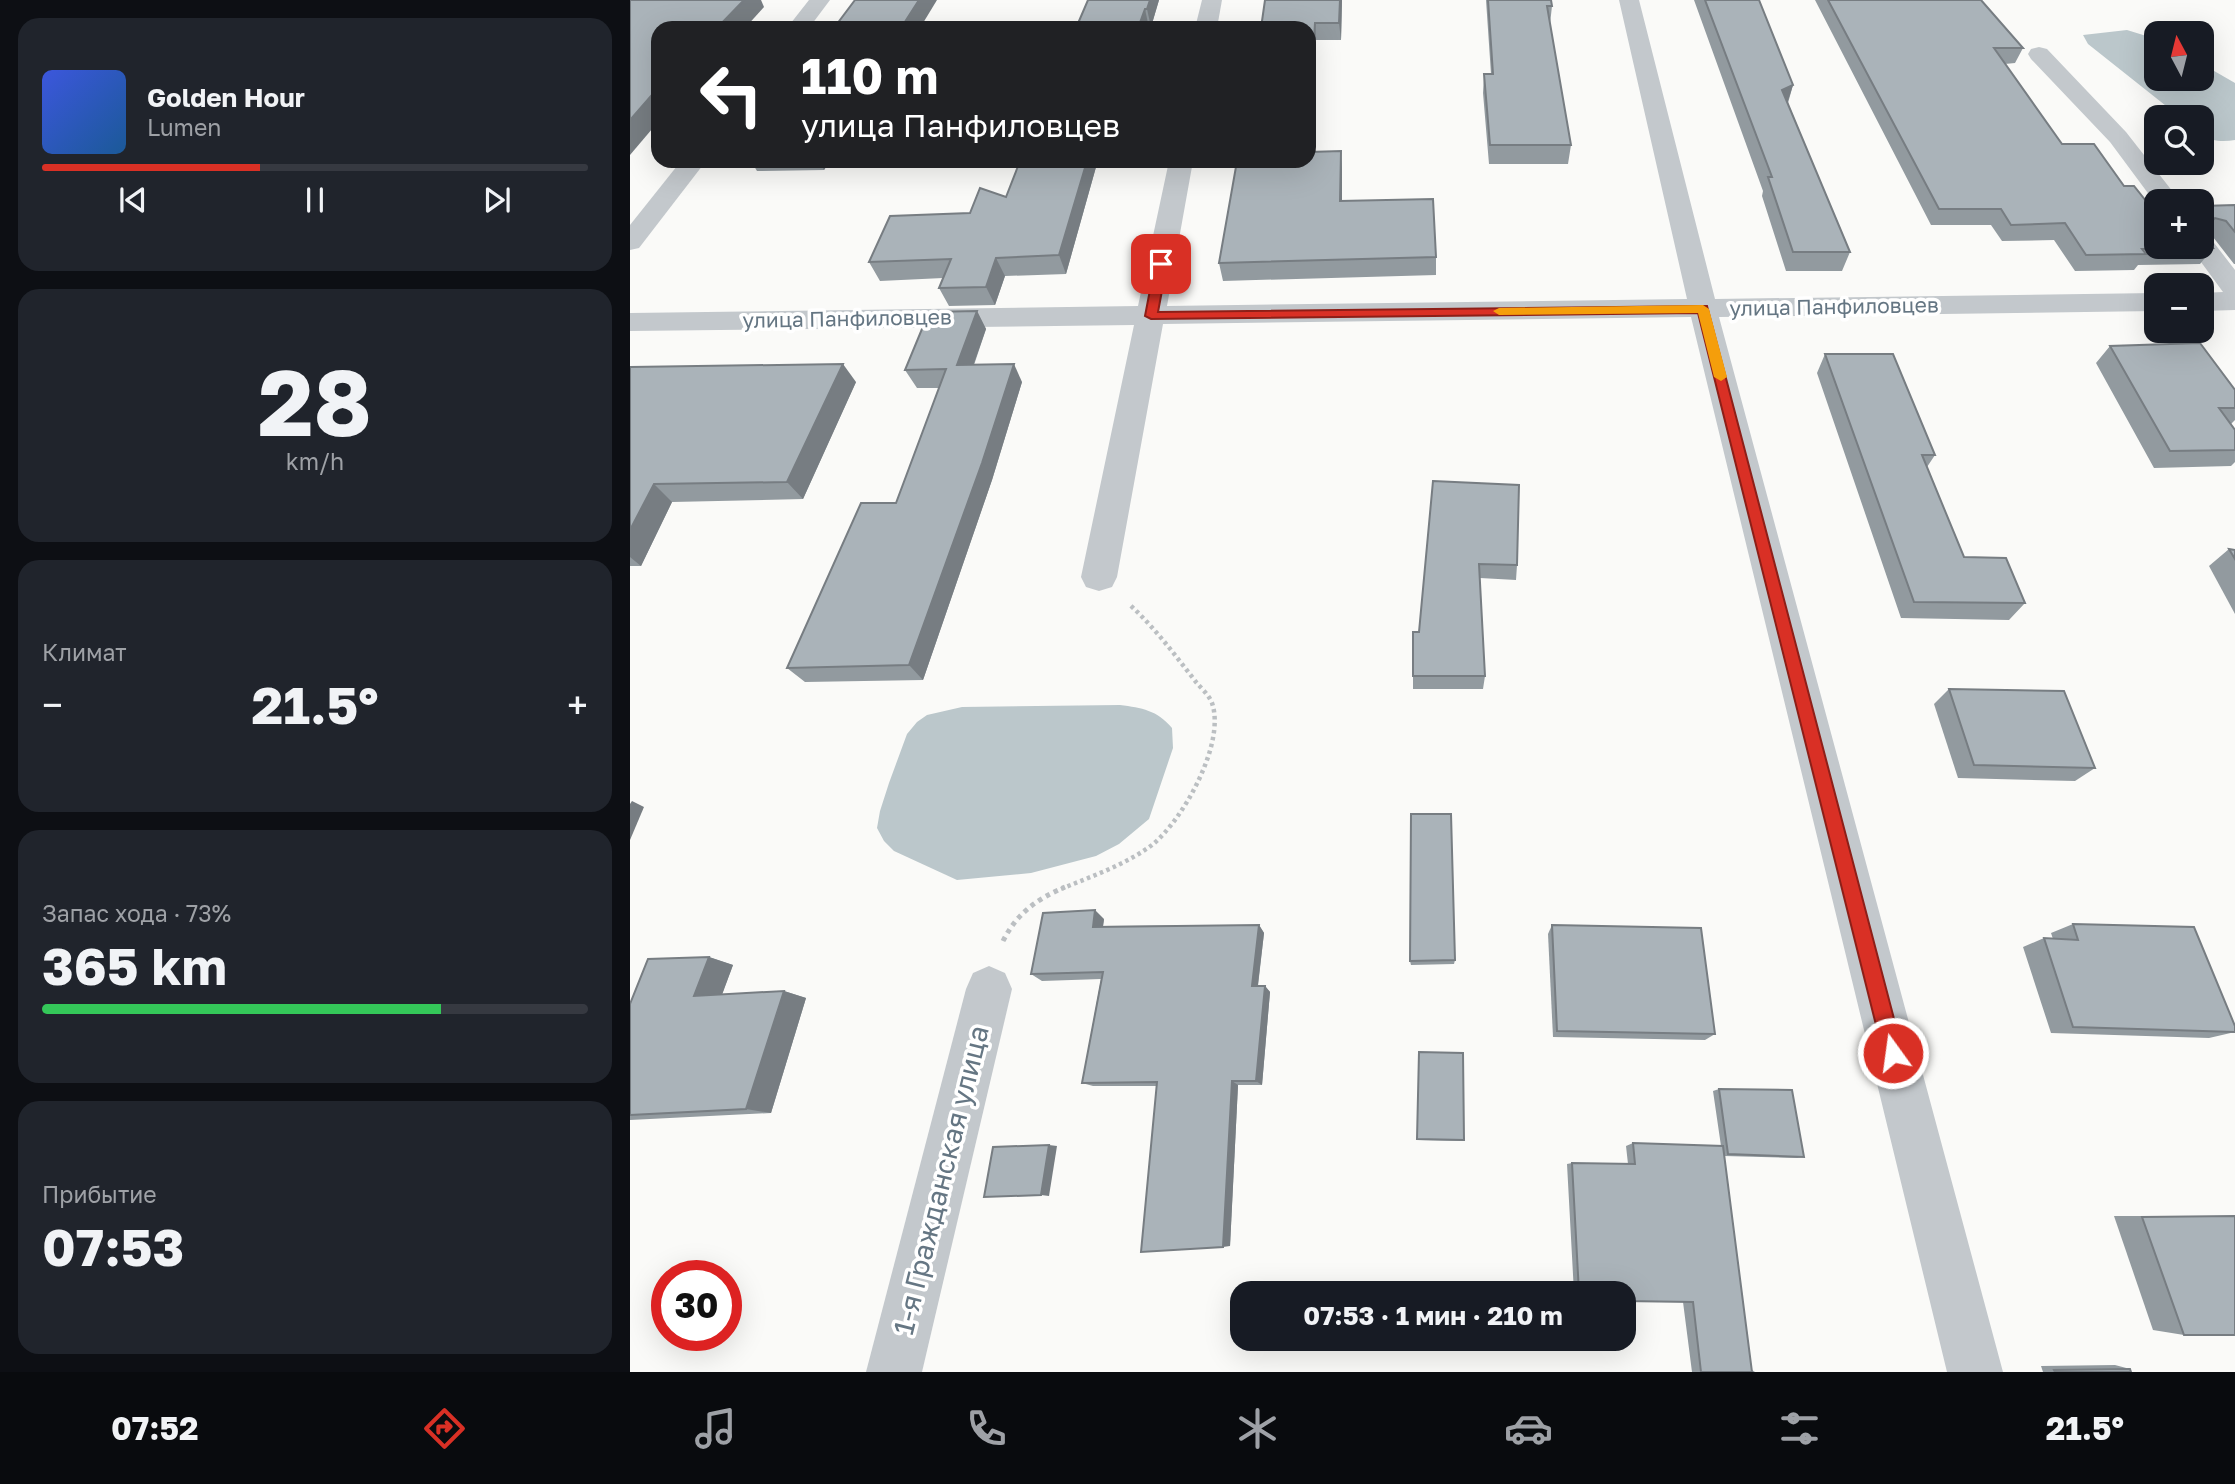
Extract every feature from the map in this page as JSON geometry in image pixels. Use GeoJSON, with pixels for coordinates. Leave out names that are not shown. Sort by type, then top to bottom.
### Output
{"type":"FeatureCollection","features":[{"type":"Feature","properties":{"kind":"street"},"geometry":{"type":"LineString","coordinates":[[804,21],[820,0]]}},
{"type":"Feature","properties":{"kind":"street"},"geometry":{"type":"LineString","coordinates":[[1208,21],[1212,0]]}},
{"type":"Feature","properties":{"kind":"street"},"geometry":{"type":"LineString","coordinates":[[1629,0],[1703,309],[1975,1372]]}},
{"type":"Feature","properties":{"kind":"street"},"geometry":{"type":"LineString","coordinates":[[2039,54],[2118,137],[2158,189]]}},
{"type":"Feature","properties":{"kind":"street"},"geometry":{"type":"LineString","coordinates":[[630,242],[688,168]]}},
{"type":"Feature","properties":{"kind":"street"},"geometry":{"type":"LineString","coordinates":[[1099,577],[1180,168]]}},
{"type":"Feature","properties":{"kind":"street"},"geometry":{"type":"LineString","coordinates":[[2212,259],[2235,289]]}},
{"type":"Feature","properties":{"kind":"street"},"geometry":{"type":"LineString","coordinates":[[2214,302],[2235,301]]}},
{"type":"Feature","properties":{"kind":"street","name":"улица Панфиловцев"},"geometry":{"type":"LineString","coordinates":[[630,322],[2144,302]]}},
{"type":"Feature","properties":{"kind":"street","name":"1-я Гражданская улица"},"geometry":{"type":"LineString","coordinates":[[894,1372],[989,989]]}},
{"type":"Feature","properties":{"kind":"path"},"geometry":{"type":"LineString","coordinates":[[989,989],[1008,925],[1040,898],[1122,863],[1158,840],[1187,804],[1204,766],[1215,723],[1211,702],[1154,626],[1099,577]]}},
{"type":"Feature","properties":{"kind":"shaded area"},"geometry":{"type":"Polygon","coordinates":[[[2127,30],[2144,35],[2144,88],[2088,44],[2083,35],[2127,30]]]}},
{"type":"Feature","properties":{"kind":"shaded area"},"geometry":{"type":"Polygon","coordinates":[[[2214,71],[2235,83],[2235,140],[2214,140],[2214,105],[2165,105],[2147,91],[2214,91],[2214,71]]]}},
{"type":"Feature","properties":{"kind":"shaded area"},"geometry":{"type":"Polygon","coordinates":[[[1120,705],[1142,709],[1161,717],[1172,728],[1173,748],[1149,819],[1119,844],[1096,856],[1031,873],[957,880],[894,851],[884,841],[877,828],[889,783],[907,734],[927,715],[962,707],[1120,705]]]}},
{"type":"Feature","properties":{"kind":"building"},"geometry":{"type":"Polygon","coordinates":[[[630,0],[744,0],[724,21],[651,21],[651,96],[630,120],[630,0]]]}},
{"type":"Feature","properties":{"kind":"building"},"geometry":{"type":"Polygon","coordinates":[[[855,0],[919,0],[906,21],[839,21],[855,0]]]}},
{"type":"Feature","properties":{"kind":"building"},"geometry":{"type":"Polygon","coordinates":[[[1088,0],[1150,0],[1141,21],[1079,21],[1088,0]]]}},
{"type":"Feature","properties":{"kind":"building"},"geometry":{"type":"Polygon","coordinates":[[[1265,0],[1340,0],[1339,23],[1262,21],[1265,0]]]}},
{"type":"Feature","properties":{"kind":"building"},"geometry":{"type":"Polygon","coordinates":[[[1488,0],[1551,0],[1552,6],[1547,6],[1571,145],[1490,145],[1484,74],[1493,74],[1488,0]]]}},
{"type":"Feature","properties":{"kind":"building"},"geometry":{"type":"Polygon","coordinates":[[[1705,0],[1759,0],[1793,85],[1782,90],[1850,252],[1793,252],[1768,177],[1772,177],[1705,0]]]}},
{"type":"Feature","properties":{"kind":"building"},"geometry":{"type":"Polygon","coordinates":[[[1828,0],[1981,0],[2023,48],[1994,48],[2062,144],[2094,144],[2124,186],[2134,186],[2144,198],[2144,254],[2086,255],[2065,223],[2011,225],[2001,209],[1939,209],[1828,0]]]}},
{"type":"Feature","properties":{"kind":"building"},"geometry":{"type":"Polygon","coordinates":[[[1341,151],[1340,201],[1433,199],[1436,257],[1219,263],[1236,168],[1316,168],[1316,152],[1341,151]]]}},
{"type":"Feature","properties":{"kind":"building"},"geometry":{"type":"Polygon","coordinates":[[[1017,168],[1085,168],[1059,255],[996,258],[986,287],[939,288],[951,259],[869,262],[890,216],[970,213],[980,188],[1006,197],[1017,168]]]}},
{"type":"Feature","properties":{"kind":"building"},"geometry":{"type":"Polygon","coordinates":[[[2235,205],[2235,232],[2226,221],[2214,219],[2214,206],[2235,205]]]}},
{"type":"Feature","properties":{"kind":"building"},"geometry":{"type":"Polygon","coordinates":[[[977,311],[957,365],[1014,364],[982,463],[909,665],[787,668],[861,503],[896,503],[946,369],[905,370],[929,312],[977,311]]]}},
{"type":"Feature","properties":{"kind":"building"},"geometry":{"type":"Polygon","coordinates":[[[2200,343],[2235,390],[2235,408],[2219,408],[2235,430],[2235,450],[2170,451],[2110,346],[2200,343]]]}},
{"type":"Feature","properties":{"kind":"building"},"geometry":{"type":"Polygon","coordinates":[[[1825,354],[1893,354],[1935,455],[1922,455],[1964,557],[2006,558],[2025,603],[1914,602],[1825,354]]]}},
{"type":"Feature","properties":{"kind":"building"},"geometry":{"type":"Polygon","coordinates":[[[843,364],[787,482],[654,484],[630,530],[630,367],[843,364]]]}},
{"type":"Feature","properties":{"kind":"building"},"geometry":{"type":"Polygon","coordinates":[[[1433,481],[1519,485],[1517,565],[1479,564],[1485,676],[1413,676],[1413,632],[1419,632],[1433,481]]]}},
{"type":"Feature","properties":{"kind":"building"},"geometry":{"type":"Polygon","coordinates":[[[1949,689],[2064,691],[2095,768],[1974,765],[1949,689]]]}},
{"type":"Feature","properties":{"kind":"building"},"geometry":{"type":"Polygon","coordinates":[[[1411,814],[1451,814],[1455,960],[1410,961],[1411,814]]]}},
{"type":"Feature","properties":{"kind":"building"},"geometry":{"type":"Polygon","coordinates":[[[1095,910],[1093,927],[1259,925],[1252,986],[1265,986],[1256,1081],[1232,1081],[1223,1247],[1141,1252],[1157,1082],[1082,1083],[1103,972],[1031,974],[1043,913],[1095,910]]]}},
{"type":"Feature","properties":{"kind":"building"},"geometry":{"type":"Polygon","coordinates":[[[2073,924],[2194,927],[2235,1026],[2235,1032],[2073,1027],[2044,938],[2078,940],[2073,924]]]}},
{"type":"Feature","properties":{"kind":"building"},"geometry":{"type":"Polygon","coordinates":[[[1552,925],[1701,928],[1715,1034],[1557,1031],[1552,925]]]}},
{"type":"Feature","properties":{"kind":"building"},"geometry":{"type":"Polygon","coordinates":[[[709,957],[694,996],[784,991],[746,1109],[630,1115],[630,1004],[648,959],[709,957]]]}},
{"type":"Feature","properties":{"kind":"building"},"geometry":{"type":"Polygon","coordinates":[[[1419,1052],[1463,1053],[1464,1140],[1417,1139],[1419,1052]]]}},
{"type":"Feature","properties":{"kind":"building"},"geometry":{"type":"Polygon","coordinates":[[[1719,1089],[1792,1090],[1804,1157],[1728,1154],[1719,1089]]]}},
{"type":"Feature","properties":{"kind":"building"},"geometry":{"type":"Polygon","coordinates":[[[1633,1143],[1723,1146],[1752,1372],[1701,1372],[1693,1302],[1636,1301],[1636,1281],[1578,1281],[1572,1163],[1635,1164],[1633,1143]]]}},
{"type":"Feature","properties":{"kind":"building"},"geometry":{"type":"Polygon","coordinates":[[[1049,1145],[1041,1195],[984,1197],[993,1147],[1049,1145]]]}},
{"type":"Feature","properties":{"kind":"building"},"geometry":{"type":"Polygon","coordinates":[[[2235,1216],[2235,1335],[2184,1335],[2142,1217],[2235,1216]]]}},
{"type":"Feature","properties":{"kind":"building"},"geometry":{"type":"Polygon","coordinates":[[[2130,1369],[2131,1372],[2054,1370],[2130,1369]]]}},
{"type":"Feature","properties":{"kind":"slow traffic"},"geometry":{"type":"LineString","coordinates":[[1499,311],[1703,309],[1721,377]]}},
{"type":"Feature","properties":{"kind":"route"},"geometry":{"type":"LineString","coordinates":[[1161,264],[1151,316],[1703,309],[1893,1053]]}}]}
